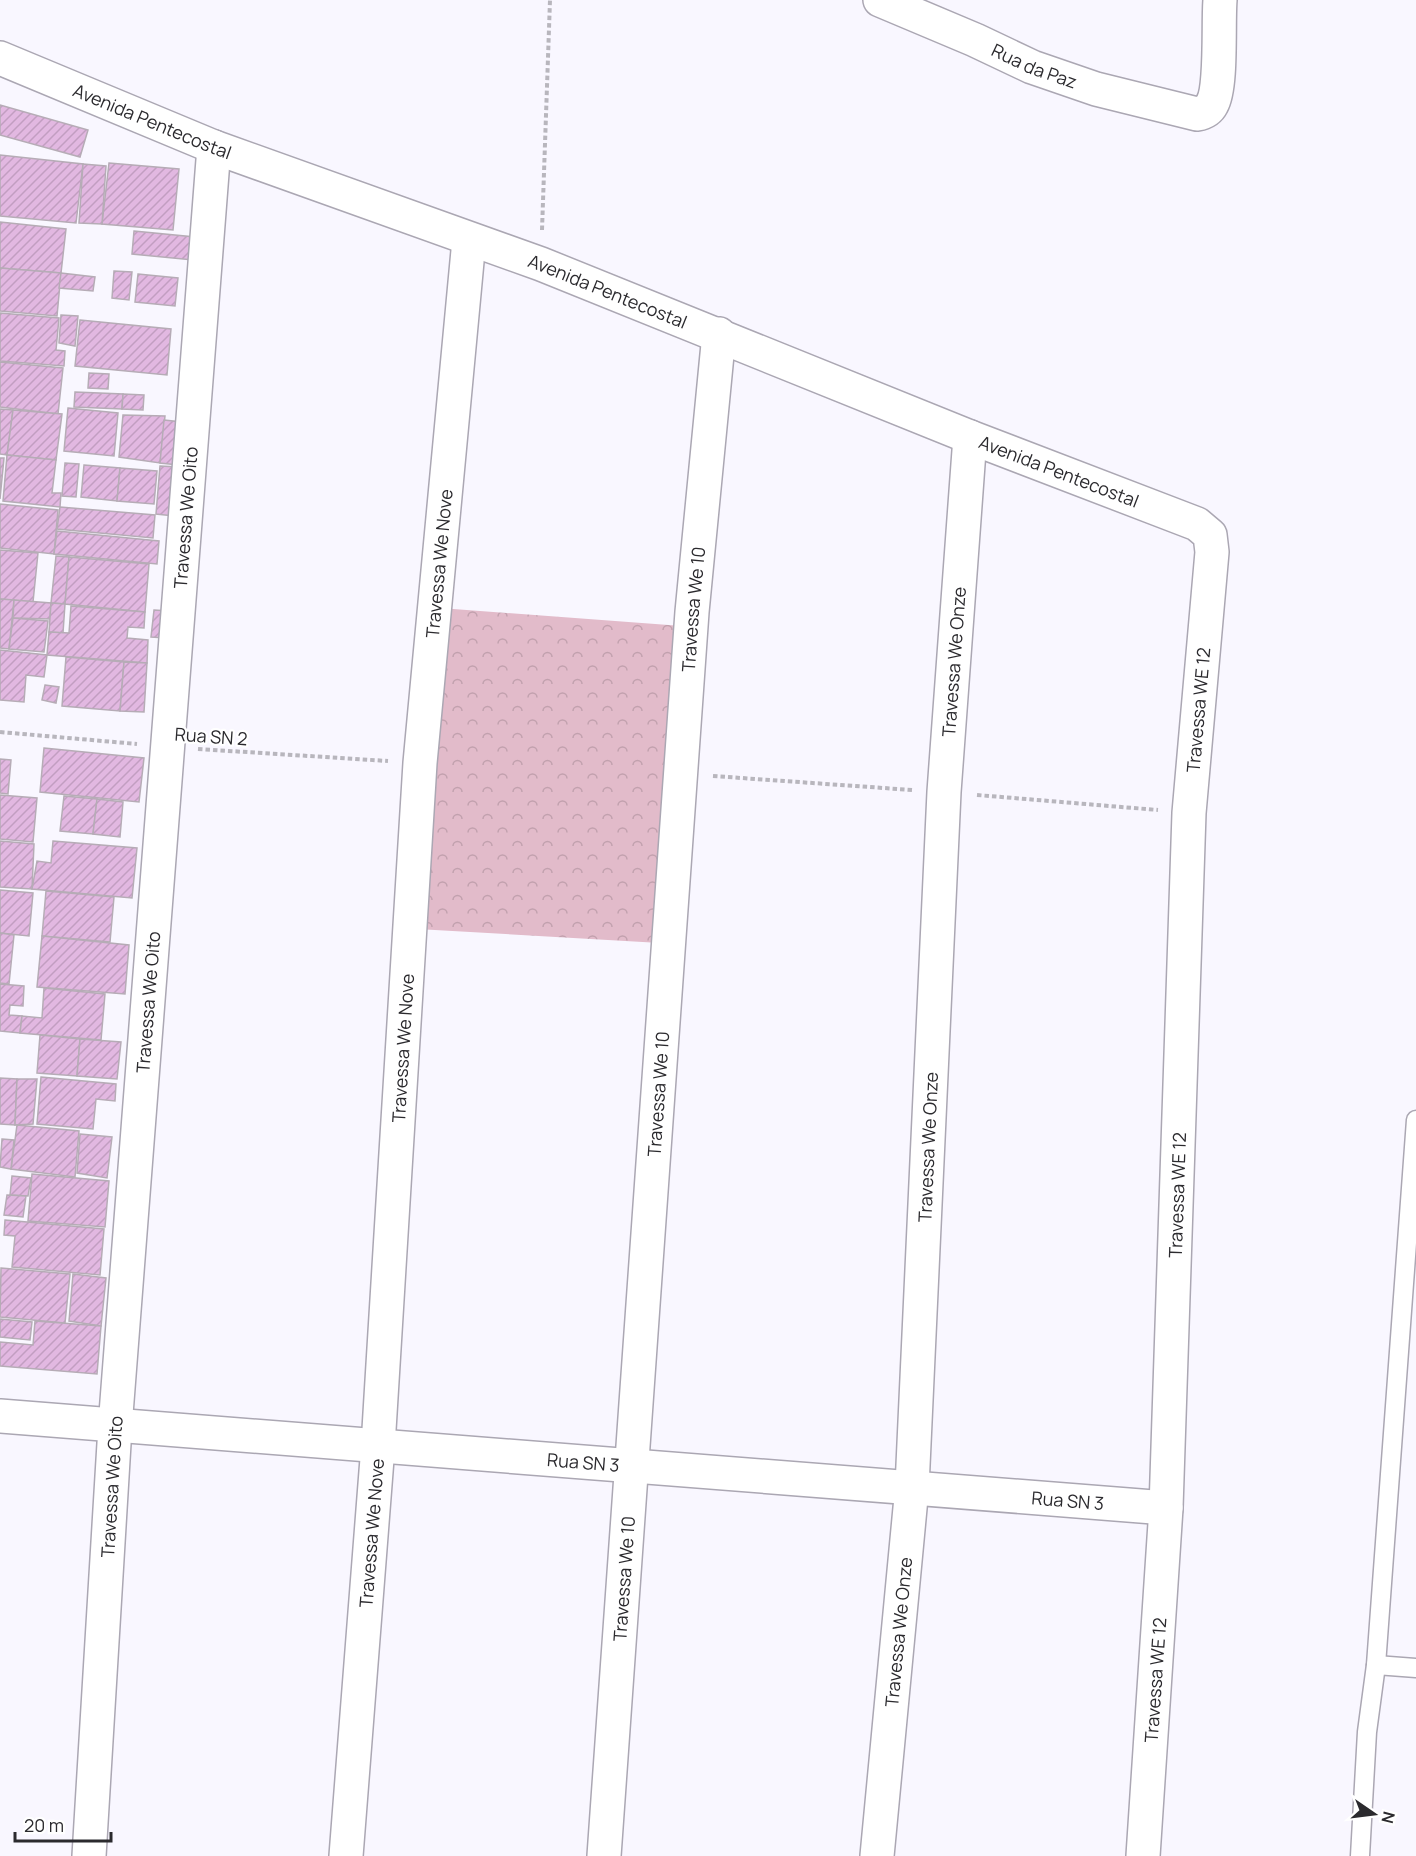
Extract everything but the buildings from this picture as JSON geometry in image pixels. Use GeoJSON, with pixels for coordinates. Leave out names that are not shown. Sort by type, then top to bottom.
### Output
{"type":"FeatureCollection","features":[{"type":"Feature","properties":{"kind":"street","name":"Rua da Paz"},"geometry":{"type":"LineString","coordinates":[[880,0],[955,31],[1032,67],[1096,89],[1197,114],[1212,104],[1217,87],[1220,0]]}},
{"type":"Feature","properties":{"kind":"street","name":"Avenida Pentecostal"},"geometry":{"type":"LineString","coordinates":[[0,58],[214,147],[541,264],[719,334],[970,437],[1197,524],[1210,535]]}},
{"type":"Feature","properties":{"kind":"street","name":"Travessa We Oito"},"geometry":{"type":"LineString","coordinates":[[89,1856],[115,1427],[214,147]]}},
{"type":"Feature","properties":{"kind":"street","name":"Travessa We Nove"},"geometry":{"type":"LineString","coordinates":[[346,1856],[378,1446],[420,763],[469,240]]}},
{"type":"Feature","properties":{"kind":"street","name":"Travessa We 10"},"geometry":{"type":"LineString","coordinates":[[604,1856],[683,774],[692,612],[719,334]]}},
{"type":"Feature","properties":{"kind":"street","name":"Travessa We Onze"},"geometry":{"type":"LineString","coordinates":[[877,1856],[912,1487],[944,792],[970,437]]}},
{"type":"Feature","properties":{"kind":"street","name":"Travessa WE 12"},"geometry":{"type":"LineString","coordinates":[[1143,1856],[1166,1508],[1189,813],[1212,552],[1210,535]]}},
{"type":"Feature","properties":{"kind":"street","name":"Rua SN 3"},"geometry":{"type":"LineString","coordinates":[[0,1416],[631,1468],[912,1487],[1166,1508]]}},
{"type":"Feature","properties":{"kind":"lane"},"geometry":{"type":"LineString","coordinates":[[1360,1856],[1367,1732],[1376,1665],[1416,1120]]}},
{"type":"Feature","properties":{"kind":"lane"},"geometry":{"type":"LineString","coordinates":[[1376,1665],[1416,1668]]}},
{"type":"Feature","properties":{"kind":"path"},"geometry":{"type":"LineString","coordinates":[[541,264],[550,0]]}},
{"type":"Feature","properties":{"kind":"path","name":"Rua SN 2"},"geometry":{"type":"LineString","coordinates":[[0,732],[166,747],[420,763]]}},
{"type":"Feature","properties":{"kind":"green space"},"geometry":{"type":"Polygon","coordinates":[[[440,608],[682,626],[660,943],[417,929],[440,608]]]}}]}
